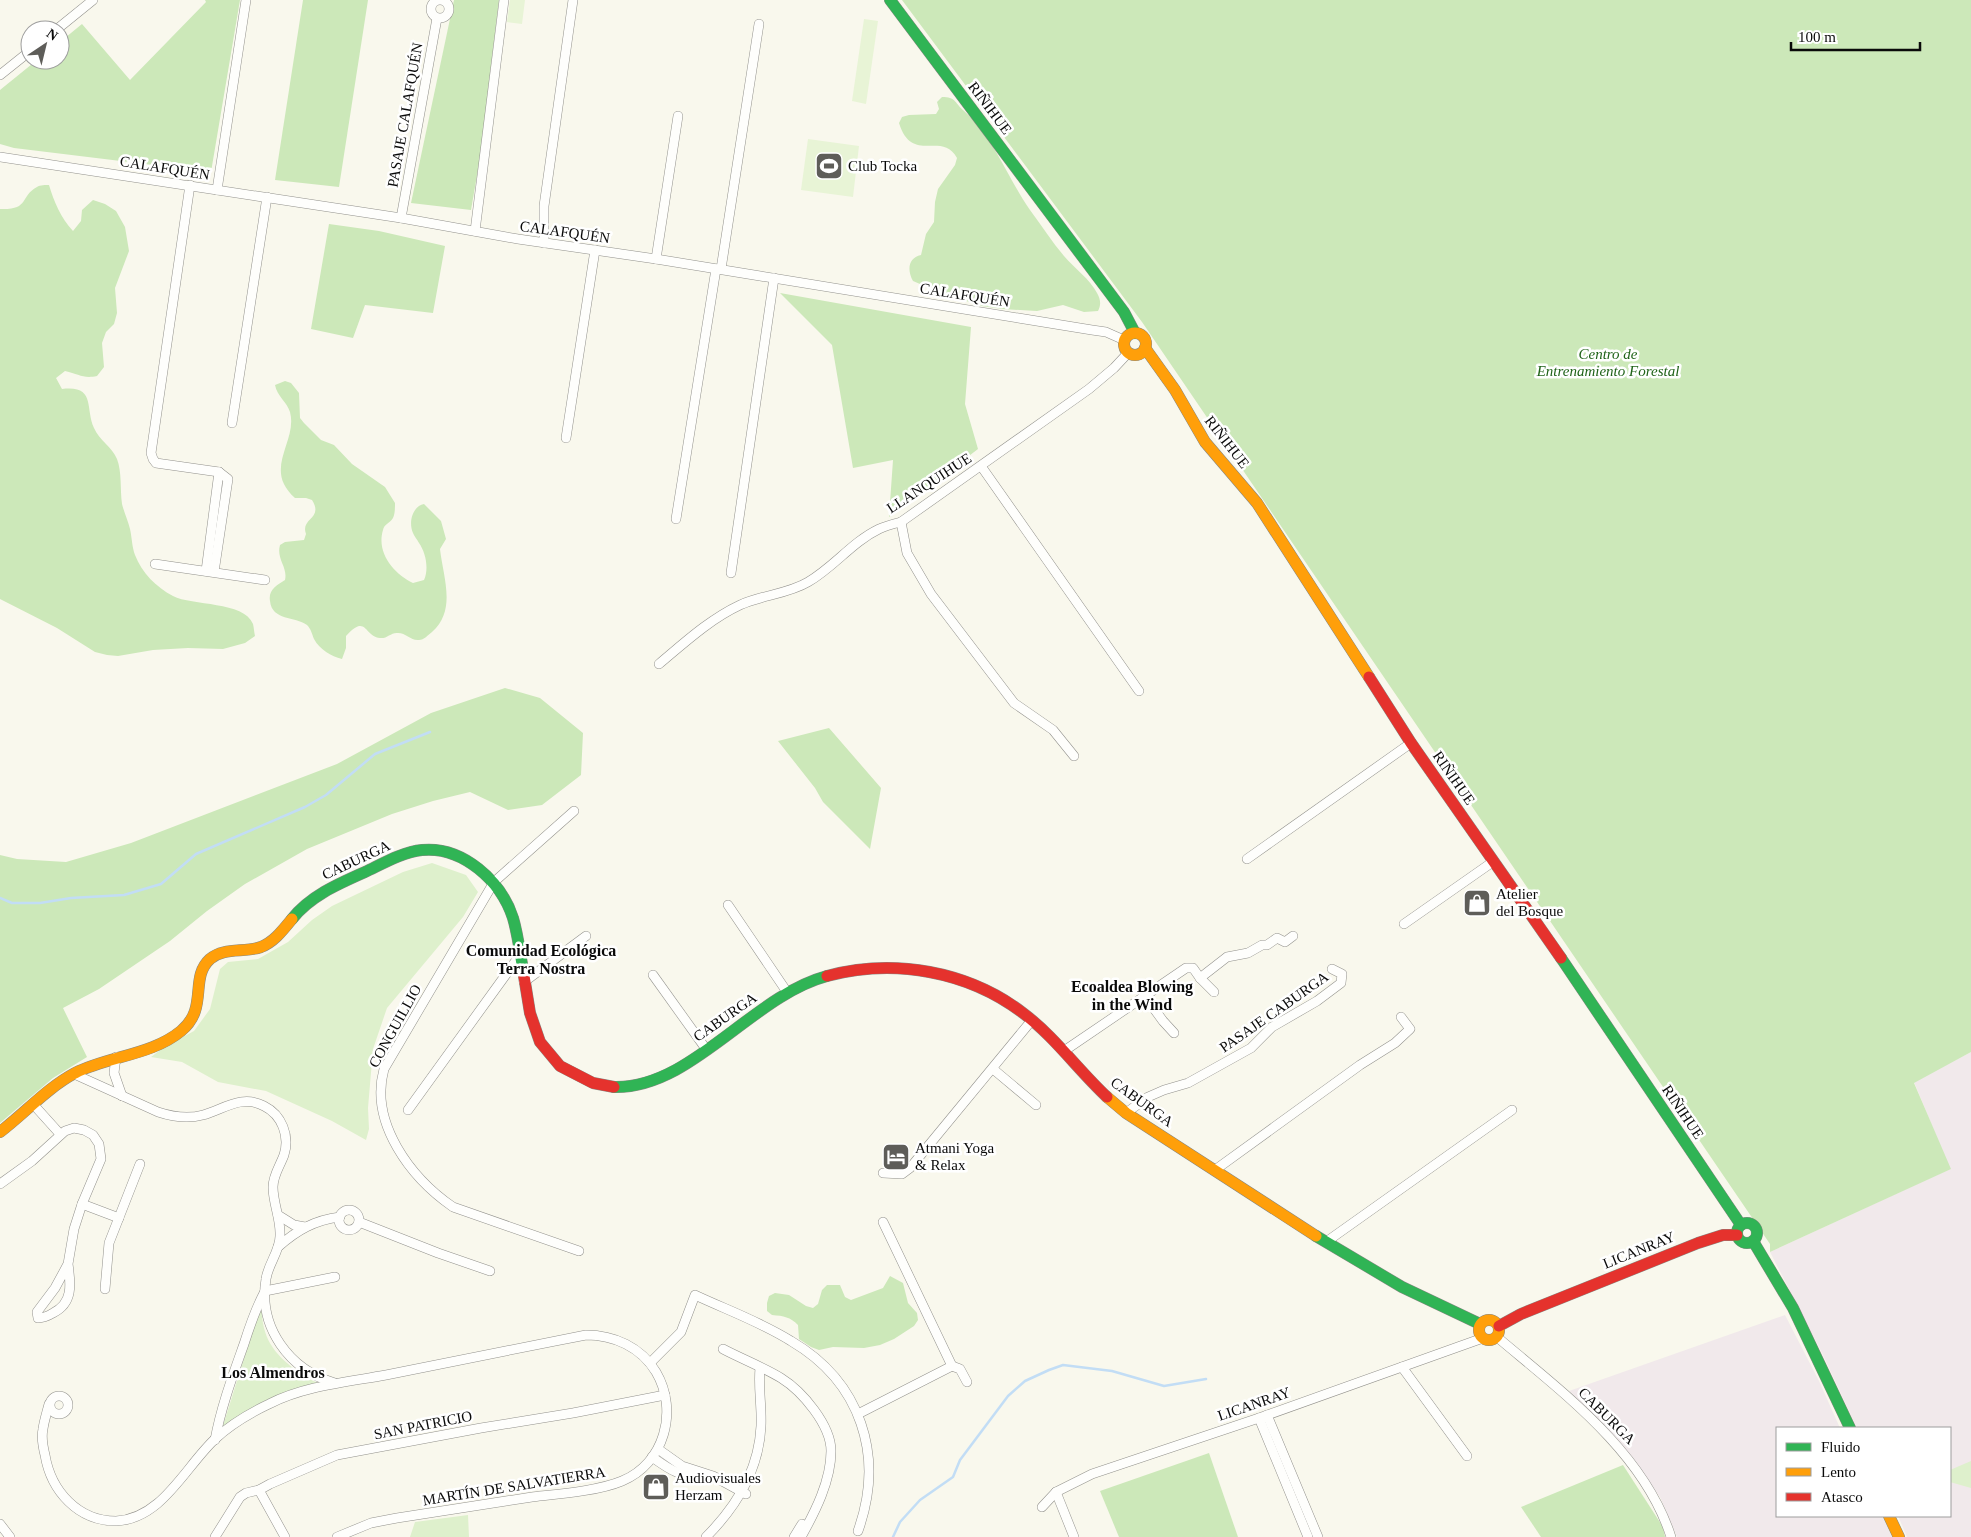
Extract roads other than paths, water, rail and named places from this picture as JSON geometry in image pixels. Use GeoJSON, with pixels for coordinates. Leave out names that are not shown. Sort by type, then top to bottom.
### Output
{"type":"FeatureCollection","features":[{"type":"Feature","properties":{"kind":"street"},"geometry":{"type":"LineString","coordinates":[[68,20],[93,0]]}},
{"type":"Feature","properties":{"kind":"street"},"geometry":{"type":"LineString","coordinates":[[217,190],[246,0]]}},
{"type":"Feature","properties":{"kind":"street"},"geometry":{"type":"LineString","coordinates":[[474,231],[504,0]]}},
{"type":"Feature","properties":{"kind":"street"},"geometry":{"type":"LineString","coordinates":[[544,243],[544,206],[573,0]]}},
{"type":"Feature","properties":{"kind":"street","name":"RIÑIHUE"},"geometry":{"type":"LineString","coordinates":[[890,0],[1124,312],[1135,333],[1144,338],[1145,348],[1175,390],[1205,442],[1257,503],[1411,743],[1494,861],[1739,1230],[1749,1223],[1754,1226],[1757,1234],[1752,1241],[1793,1308],[1850,1427]]}},
{"type":"Feature","properties":{"kind":"street","name":"PASAJE CALAFQUÉN"},"geometry":{"type":"LineString","coordinates":[[401,218],[437,18]]}},
{"type":"Feature","properties":{"kind":"street"},"geometry":{"type":"LineString","coordinates":[[676,519],[759,24]]}},
{"type":"Feature","properties":{"kind":"street"},"geometry":{"type":"LineString","coordinates":[[0,75],[20,59]]}},
{"type":"Feature","properties":{"kind":"street"},"geometry":{"type":"LineString","coordinates":[[656,259],[678,116]]}},
{"type":"Feature","properties":{"kind":"street","name":"CALAFQUÉN"},"geometry":{"type":"LineString","coordinates":[[0,157],[401,218],[544,243],[656,259],[1106,332],[1124,340]]}},
{"type":"Feature","properties":{"kind":"street"},"geometry":{"type":"LineString","coordinates":[[190,186],[151,456],[154,461],[159,463],[219,472],[210,571]]}},
{"type":"Feature","properties":{"kind":"street"},"geometry":{"type":"LineString","coordinates":[[232,422],[267,197]]}},
{"type":"Feature","properties":{"kind":"street"},"geometry":{"type":"LineString","coordinates":[[566,438],[595,250]]}},
{"type":"Feature","properties":{"kind":"street"},"geometry":{"type":"LineString","coordinates":[[731,573],[774,278]]}},
{"type":"Feature","properties":{"kind":"street"},"geometry":{"type":"LineString","coordinates":[[1135,333],[1129,335],[1124,340],[1124,347],[1128,352],[1138,355],[1145,348]]}},
{"type":"Feature","properties":{"kind":"street","name":"LLANQUIHUE"},"geometry":{"type":"LineString","coordinates":[[660,664],[714,621],[739,606],[768,595],[794,589],[810,582],[864,538],[880,528],[901,522],[1089,389],[1114,368],[1128,352]]}},
{"type":"Feature","properties":{"kind":"street"},"geometry":{"type":"LineString","coordinates":[[981,466],[1139,691]]}},
{"type":"Feature","properties":{"kind":"street"},"geometry":{"type":"LineString","coordinates":[[901,522],[907,553],[931,594],[1014,703],[1053,730],[1074,756]]}},
{"type":"Feature","properties":{"kind":"street"},"geometry":{"type":"LineString","coordinates":[[155,564],[265,580]]}},
{"type":"Feature","properties":{"kind":"street"},"geometry":{"type":"LineString","coordinates":[[1247,859],[1411,743]]}},
{"type":"Feature","properties":{"kind":"street","name":"CONGUILLIO"},"geometry":{"type":"LineString","coordinates":[[574,812],[494,882],[384,1070],[380,1094],[381,1110],[404,1158],[420,1180],[441,1199],[453,1207],[579,1251]]}},
{"type":"Feature","properties":{"kind":"street","name":"CABURGA"},"geometry":{"type":"LineString","coordinates":[[0,1132],[47,1091],[74,1074],[100,1062],[157,1045],[179,1032],[191,1020],[197,1009],[198,983],[203,967],[210,959],[222,952],[256,949],[266,945],[274,939],[300,908],[314,896],[414,851],[452,854],[479,868],[494,882],[505,897],[513,914],[533,1027],[542,1045],[561,1065],[585,1080],[618,1087],[645,1084],[661,1079],[787,992],[816,980],[845,972],[877,968],[909,969],[942,974],[973,984],[999,997],[1032,1020],[1064,1051],[1105,1096],[1126,1113],[1326,1242],[1404,1288],[1458,1311],[1480,1324],[1488,1319],[1495,1321],[1498,1331],[1620,1447],[1666,1519],[1671,1537]]}},
{"type":"Feature","properties":{"kind":"street"},"geometry":{"type":"LineString","coordinates":[[1404,924],[1494,861]]}},
{"type":"Feature","properties":{"kind":"street"},"geometry":{"type":"LineString","coordinates":[[728,905],[787,992]]}},
{"type":"Feature","properties":{"kind":"street"},"geometry":{"type":"LineString","coordinates":[[524,982],[586,936]]}},
{"type":"Feature","properties":{"kind":"street"},"geometry":{"type":"LineString","coordinates":[[1200,978],[1228,957],[1248,953],[1262,945],[1267,945],[1276,938],[1285,942],[1293,936]]}},
{"type":"Feature","properties":{"kind":"street"},"geometry":{"type":"LineString","coordinates":[[408,1110],[520,955]]}},
{"type":"Feature","properties":{"kind":"street"},"geometry":{"type":"LineString","coordinates":[[1064,1051],[1186,968],[1193,968],[1214,992]]}},
{"type":"Feature","properties":{"kind":"street","name":"PASAJE CABURGA"},"geometry":{"type":"LineString","coordinates":[[1126,1113],[1148,1097],[1188,1083],[1251,1048],[1272,1027],[1317,1001],[1341,982],[1342,974],[1332,969]]}},
{"type":"Feature","properties":{"kind":"street"},"geometry":{"type":"LineString","coordinates":[[652,975],[706,1049]]}},
{"type":"Feature","properties":{"kind":"street"},"geometry":{"type":"LineString","coordinates":[[1144,996],[1174,1033]]}},
{"type":"Feature","properties":{"kind":"street"},"geometry":{"type":"LineString","coordinates":[[1215,1170],[1360,1065],[1395,1043],[1410,1029],[1401,1016]]}},
{"type":"Feature","properties":{"kind":"street"},"geometry":{"type":"LineString","coordinates":[[883,1172],[902,1174],[910,1168],[993,1070],[1032,1020]]}},
{"type":"Feature","properties":{"kind":"street"},"geometry":{"type":"LineString","coordinates":[[116,1057],[114,1072],[122,1096]]}},
{"type":"Feature","properties":{"kind":"street"},"geometry":{"type":"LineString","coordinates":[[993,1070],[1036,1105]]}},
{"type":"Feature","properties":{"kind":"street"},"geometry":{"type":"LineString","coordinates":[[74,1074],[165,1114],[180,1117],[202,1115],[232,1103],[245,1101],[258,1103],[270,1110],[280,1121],[286,1140],[285,1152],[273,1184],[273,1197],[278,1215],[280,1236],[278,1247],[266,1279],[266,1313],[269,1324],[286,1352],[309,1372],[338,1384]]}},
{"type":"Feature","properties":{"kind":"street"},"geometry":{"type":"LineString","coordinates":[[33,1104],[60,1134]]}},
{"type":"Feature","properties":{"kind":"street"},"geometry":{"type":"LineString","coordinates":[[1326,1242],[1512,1110]]}},
{"type":"Feature","properties":{"kind":"street"},"geometry":{"type":"LineString","coordinates":[[0,1184],[32,1161],[60,1134],[69,1129],[80,1129],[93,1135],[99,1144],[101,1159],[82,1204],[74,1229],[68,1264],[70,1280],[66,1303],[59,1310],[38,1318],[37,1312],[55,1288],[68,1264]]}},
{"type":"Feature","properties":{"kind":"street"},"geometry":{"type":"LineString","coordinates":[[104,1288],[107,1254],[118,1218],[140,1164]]}},
{"type":"Feature","properties":{"kind":"street"},"geometry":{"type":"LineString","coordinates":[[82,1204],[118,1218]]}},
{"type":"Feature","properties":{"kind":"street"},"geometry":{"type":"LineString","coordinates":[[278,1247],[305,1226],[340,1217],[346,1211],[357,1214],[359,1222],[356,1228],[348,1230],[340,1225],[340,1217]]}},
{"type":"Feature","properties":{"kind":"street"},"geometry":{"type":"LineString","coordinates":[[278,1215],[294,1225],[305,1226]]}},
{"type":"Feature","properties":{"kind":"street"},"geometry":{"type":"LineString","coordinates":[[359,1222],[490,1271]]}},
{"type":"Feature","properties":{"kind":"street"},"geometry":{"type":"LineString","coordinates":[[883,1222],[952,1366]]}},
{"type":"Feature","properties":{"kind":"street"},"geometry":{"type":"LineString","coordinates":[[1739,1230],[1739,1240],[1744,1242],[1752,1241]]}},
{"type":"Feature","properties":{"kind":"street","name":"LICANRAY"},"geometry":{"type":"LineString","coordinates":[[1498,1331],[1521,1314],[1698,1243],[1739,1230]]}},
{"type":"Feature","properties":{"kind":"street"},"geometry":{"type":"LineString","coordinates":[[215,1440],[220,1417],[238,1360],[257,1306],[266,1290],[335,1277]]}},
{"type":"Feature","properties":{"kind":"street"},"geometry":{"type":"LineString","coordinates":[[650,1363],[681,1332],[695,1295],[802,1347],[833,1374],[847,1393],[858,1414],[866,1439],[869,1464],[866,1507],[858,1532]]}},
{"type":"Feature","properties":{"kind":"street"},"geometry":{"type":"LineString","coordinates":[[1480,1324],[1479,1333],[1483,1338],[1491,1340],[1498,1331]]}},
{"type":"Feature","properties":{"kind":"street","name":"MARTÍN DE SALVATIERRA"},"geometry":{"type":"LineString","coordinates":[[49,1404],[42,1442],[47,1465],[57,1489],[68,1502],[83,1513],[109,1520],[136,1517],[152,1509],[215,1440],[269,1404],[302,1392],[586,1335],[604,1336],[621,1342],[637,1351],[650,1363],[659,1378],[665,1395],[667,1423],[658,1449],[652,1458],[630,1478],[613,1484],[565,1493],[371,1523],[337,1537]]}},
{"type":"Feature","properties":{"kind":"street","name":"LICANRAY"},"geometry":{"type":"LineString","coordinates":[[1042,1507],[1056,1492],[1092,1474],[1263,1417],[1483,1338]]}},
{"type":"Feature","properties":{"kind":"street"},"geometry":{"type":"LineString","coordinates":[[723,1349],[780,1378],[805,1398],[818,1416],[827,1436],[831,1450],[825,1482],[812,1518],[801,1537]]}},
{"type":"Feature","properties":{"kind":"street"},"geometry":{"type":"LineString","coordinates":[[858,1414],[952,1366],[960,1368],[967,1382]]}},
{"type":"Feature","properties":{"kind":"street"},"geometry":{"type":"LineString","coordinates":[[1402,1367],[1467,1456]]}},
{"type":"Feature","properties":{"kind":"street"},"geometry":{"type":"LineString","coordinates":[[713,1537],[731,1518],[744,1492],[754,1463],[761,1428],[758,1382],[760,1368]]}},
{"type":"Feature","properties":{"kind":"street","name":"SAN PATRICIO"},"geometry":{"type":"LineString","coordinates":[[215,1537],[240,1497],[246,1493],[259,1490],[337,1456],[665,1395]]}},
{"type":"Feature","properties":{"kind":"street"},"geometry":{"type":"LineString","coordinates":[[44,1427],[63,1414],[68,1408],[64,1398],[60,1396],[53,1398],[49,1404],[50,1410],[54,1414],[63,1414]]}},
{"type":"Feature","properties":{"kind":"street"},"geometry":{"type":"LineString","coordinates":[[1263,1417],[1308,1537]]}},
{"type":"Feature","properties":{"kind":"street"},"geometry":{"type":"LineString","coordinates":[[1263,1417],[1318,1537]]}},
{"type":"Feature","properties":{"kind":"street"},"geometry":{"type":"LineString","coordinates":[[794,1537],[808,1512],[819,1485],[827,1436]]}},
{"type":"Feature","properties":{"kind":"street"},"geometry":{"type":"LineString","coordinates":[[658,1449],[682,1466],[703,1473],[744,1492]]}},
{"type":"Feature","properties":{"kind":"street"},"geometry":{"type":"LineString","coordinates":[[652,1458],[675,1472],[695,1476],[703,1473]]}},
{"type":"Feature","properties":{"kind":"street"},"geometry":{"type":"LineString","coordinates":[[259,1490],[285,1537]]}},
{"type":"Feature","properties":{"kind":"street"},"geometry":{"type":"LineString","coordinates":[[706,1537],[744,1492]]}},
{"type":"Feature","properties":{"kind":"street"},"geometry":{"type":"LineString","coordinates":[[1056,1492],[1074,1537]]}},
{"type":"Feature","properties":{"kind":"street"},"geometry":{"type":"LineString","coordinates":[[1889,1517],[1899,1537]]}},
{"type":"Feature","properties":{"kind":"street"},"geometry":{"type":"LineString","coordinates":[[0,1524],[10,1537]]}},
{"type":"Feature","properties":{"kind":"waterway"},"geometry":{"type":"LineString","coordinates":[[0,898],[12,903],[40,903],[71,898],[124,895],[161,884],[196,854],[305,807],[326,795],[375,754],[430,732]]}},
{"type":"Feature","properties":{"kind":"waterway"},"geometry":{"type":"LineString","coordinates":[[893,1537],[900,1522],[920,1500],[953,1477],[960,1460],[1008,1396],[1025,1381],[1063,1365],[1112,1371],[1164,1386],[1206,1379]]}},
{"type":"Feature","properties":{"kind":"place","name":"Club Tocka"},"geometry":{"type":"Point","coordinates":[829,166]}},
{"type":"Feature","properties":{"kind":"place","name":"Atelier del Bosque"},"geometry":{"type":"Point","coordinates":[1477,903]}},
{"type":"Feature","properties":{"kind":"place","name":"Atmani Yoga & Relax"},"geometry":{"type":"Point","coordinates":[896,1157]}},
{"type":"Feature","properties":{"kind":"place","name":"Audiovisuales Herzam"},"geometry":{"type":"Point","coordinates":[656,1487]}},
{"type":"Feature","properties":{"kind":"district","name":"Comunidad Ecológica Terra Nostra"},"geometry":{"type":"Point","coordinates":[541,959]}},
{"type":"Feature","properties":{"kind":"district","name":"Ecoaldea Blowing in the Wind"},"geometry":{"type":"Point","coordinates":[1132,995]}},
{"type":"Feature","properties":{"kind":"district","name":"Los Almendros"},"geometry":{"type":"Point","coordinates":[273,1372]}},
{"type":"Feature","properties":{"kind":"park label","name":"Centro de Entrenamiento Forestal"},"geometry":{"type":"Point","coordinates":[1608,362]}}]}
